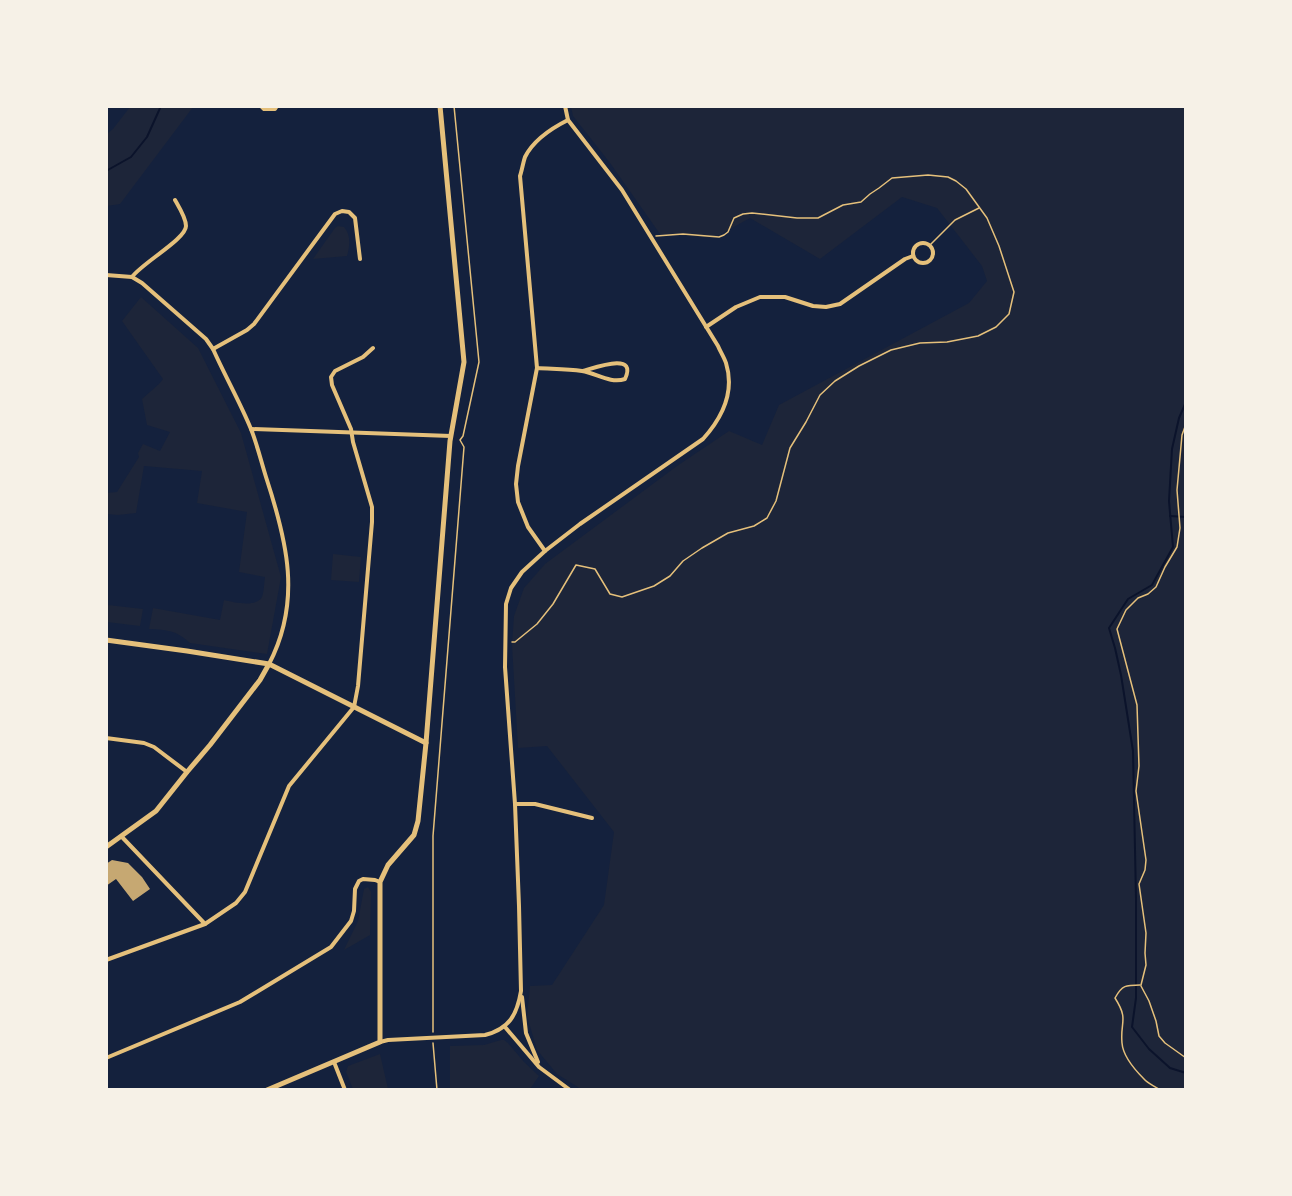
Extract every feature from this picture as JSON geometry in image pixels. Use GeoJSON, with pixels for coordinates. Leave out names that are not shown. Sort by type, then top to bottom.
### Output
{"type":"FeatureCollection","features":[{"type":"Feature","properties":{"kind":"street"},"geometry":{"type":"LineString","coordinates":[[261,106],[264,109],[275,109],[277,106]]}},
{"type":"Feature","properties":{"kind":"street"},"geometry":{"type":"LineString","coordinates":[[380,1042],[380,882],[388,865],[417,829],[451,436],[464,362],[440,106]]}},
{"type":"Feature","properties":{"kind":"street"},"geometry":{"type":"LineString","coordinates":[[539,1067],[526,1033],[521,991],[515,804],[506,699],[506,604],[511,588],[522,572],[545,551],[703,439],[723,411],[727,398],[728,381],[726,363],[718,346],[622,190],[568,120],[565,106]]}},
{"type":"Feature","properties":{"kind":"street"},"geometry":{"type":"LineString","coordinates":[[545,551],[528,526],[518,502],[516,484],[537,369],[520,176],[525,157],[540,139],[554,127],[568,120]]}},
{"type":"Feature","properties":{"kind":"street"},"geometry":{"type":"LineString","coordinates":[[132,277],[140,267],[182,237],[186,229],[186,222],[175,200]]}},
{"type":"Feature","properties":{"kind":"street"},"geometry":{"type":"LineString","coordinates":[[213,349],[254,324],[335,214],[342,211],[349,212],[355,218],[360,259]]}},
{"type":"Feature","properties":{"kind":"street"},"geometry":{"type":"LineString","coordinates":[[918,244],[930,245],[933,254],[928,262],[919,262],[913,256],[914,248],[918,244]]}},
{"type":"Feature","properties":{"kind":"street"},"geometry":{"type":"LineString","coordinates":[[706,327],[736,307],[760,297],[785,297],[813,306],[826,307],[840,304],[913,256]]}},
{"type":"Feature","properties":{"kind":"street"},"geometry":{"type":"LineString","coordinates":[[106,275],[132,277],[147,287],[207,339],[213,349],[251,429],[273,498],[288,559],[289,589],[288,604],[277,648],[260,680],[156,811],[106,847]]}},
{"type":"Feature","properties":{"kind":"street"},"geometry":{"type":"LineString","coordinates":[[106,960],[205,924],[236,903],[245,892],[289,786],[354,707],[359,674],[372,507],[352,432],[332,385],[331,377],[335,371],[363,357],[373,348]]}},
{"type":"Feature","properties":{"kind":"street"},"geometry":{"type":"LineString","coordinates":[[537,369],[583,371],[620,381],[627,376],[627,369],[620,362],[583,371]]}},
{"type":"Feature","properties":{"kind":"street"},"geometry":{"type":"LineString","coordinates":[[251,429],[451,436]]}},
{"type":"Feature","properties":{"kind":"street"},"geometry":{"type":"LineString","coordinates":[[106,640],[269,664],[426,743]]}},
{"type":"Feature","properties":{"kind":"street"},"geometry":{"type":"LineString","coordinates":[[106,738],[144,743],[154,747],[187,772]]}},
{"type":"Feature","properties":{"kind":"street"},"geometry":{"type":"LineString","coordinates":[[515,804],[535,804],[592,818]]}},
{"type":"Feature","properties":{"kind":"street"},"geometry":{"type":"LineString","coordinates":[[122,837],[205,924]]}},
{"type":"Feature","properties":{"kind":"street"},"geometry":{"type":"LineString","coordinates":[[106,1058],[240,1002],[331,947],[351,921],[355,889],[359,881],[363,879],[380,882]]}},
{"type":"Feature","properties":{"kind":"street"},"geometry":{"type":"LineString","coordinates":[[267,1089],[388,1040],[495,1033],[505,1027],[514,1015],[519,1005],[521,991]]}},
{"type":"Feature","properties":{"kind":"street"},"geometry":{"type":"LineString","coordinates":[[505,1027],[539,1067],[570,1089]]}},
{"type":"Feature","properties":{"kind":"street"},"geometry":{"type":"LineString","coordinates":[[333,1062],[345,1089]]}},
{"type":"Feature","properties":{"kind":"path"},"geometry":{"type":"LineString","coordinates":[[437,1089],[433,1038],[433,836],[464,447],[460,440],[463,436],[479,362],[454,106]]}},
{"type":"Feature","properties":{"kind":"path"},"geometry":{"type":"LineString","coordinates":[[505,642],[515,642],[537,624],[553,604],[576,565],[595,569],[610,594],[622,597],[654,586],[670,576],[683,561],[702,548],[728,533],[754,526],[767,518],[776,501],[790,448],[820,395],[835,381],[891,350],[920,343],[947,342],[978,336],[996,327],[1009,314],[1014,292],[987,218],[966,189],[948,177],[928,175],[892,178],[861,202],[843,205],[818,218],[743,214],[734,218],[724,236],[683,234],[650,236]]}},
{"type":"Feature","properties":{"kind":"path"},"geometry":{"type":"LineString","coordinates":[[930,245],[955,220],[980,207]]}},
{"type":"Feature","properties":{"kind":"path"},"geometry":{"type":"LineString","coordinates":[[1185,424],[1182,435],[1178,490],[1180,528],[1177,548],[1156,587],[1148,594],[1138,598],[1126,610],[1117,629],[1137,705],[1136,791],[1146,860],[1145,870],[1139,884],[1146,933],[1146,965],[1141,986],[1149,1001],[1159,1036],[1185,1058]]}},
{"type":"Feature","properties":{"kind":"path"},"geometry":{"type":"LineString","coordinates":[[1141,986],[1127,985],[1120,989],[1115,998],[1125,1018],[1122,1029],[1122,1046],[1129,1063],[1145,1081],[1160,1089]]}},
{"type":"Feature","properties":{"kind":"shaded area"},"geometry":{"type":"Polygon","coordinates":[[[130,107],[193,107],[120,204],[107,206],[107,134],[130,107]]]}},
{"type":"Feature","properties":{"kind":"shaded area"},"geometry":{"type":"Polygon","coordinates":[[[571,107],[1185,107],[1185,1089],[581,1089],[557,1074],[537,1050],[527,1016],[530,986],[552,985],[604,905],[614,832],[547,746],[518,748],[512,645],[514,616],[524,588],[545,564],[677,466],[729,431],[762,445],[779,405],[969,303],[987,281],[982,266],[937,208],[902,197],[820,259],[750,218],[714,238],[660,234],[610,163],[573,116],[571,107]]]}},
{"type":"Feature","properties":{"kind":"shaded area"},"geometry":{"type":"Polygon","coordinates":[[[344,227],[349,237],[347,256],[313,259],[335,228],[344,227]]]}},
{"type":"Feature","properties":{"kind":"shaded area"},"geometry":{"type":"Polygon","coordinates":[[[141,297],[198,348],[241,433],[281,577],[267,654],[190,643],[180,635],[149,629],[153,608],[220,620],[224,600],[250,603],[262,597],[265,577],[239,572],[247,512],[197,503],[202,471],[144,466],[136,513],[107,514],[107,493],[117,492],[139,457],[138,453],[143,444],[160,451],[170,432],[147,425],[142,399],[163,379],[122,321],[141,297]]]}},
{"type":"Feature","properties":{"kind":"shaded area"},"geometry":{"type":"Polygon","coordinates":[[[333,554],[361,557],[359,582],[331,580],[333,554]]]}},
{"type":"Feature","properties":{"kind":"shaded area"},"geometry":{"type":"Polygon","coordinates":[[[108,605],[143,609],[140,626],[107,622],[108,605]]]}},
{"type":"Feature","properties":{"kind":"shaded area"},"geometry":{"type":"Polygon","coordinates":[[[368,887],[371,892],[370,935],[344,950],[358,921],[364,889],[368,887]]]}},
{"type":"Feature","properties":{"kind":"shaded area"},"geometry":{"type":"Polygon","coordinates":[[[501,1040],[508,1043],[539,1076],[530,1089],[450,1089],[450,1046],[484,1045],[501,1040]]]}},
{"type":"Feature","properties":{"kind":"shaded area"},"geometry":{"type":"Polygon","coordinates":[[[380,1054],[388,1089],[353,1089],[346,1072],[348,1066],[380,1054]]]}},
{"type":"Feature","properties":{"kind":"building"},"geometry":{"type":"Polygon","coordinates":[[[112,860],[128,863],[150,889],[133,901],[116,879],[106,886],[106,864],[112,860]]]}},
{"type":"Feature","properties":{"kind":"waterway"},"geometry":{"type":"LineString","coordinates":[[106,171],[131,157],[147,137],[161,106]]}},
{"type":"Feature","properties":{"kind":"waterway"},"geometry":{"type":"LineString","coordinates":[[1186,402],[1179,418],[1172,449],[1169,501],[1173,547],[1152,585],[1128,599],[1109,628],[1121,675],[1133,751],[1136,998],[1132,1027],[1149,1049],[1170,1068],[1186,1073]]}},
{"type":"Feature","properties":{"kind":"waterway"},"geometry":{"type":"LineString","coordinates":[[1170,516],[1186,517]]}}]}
